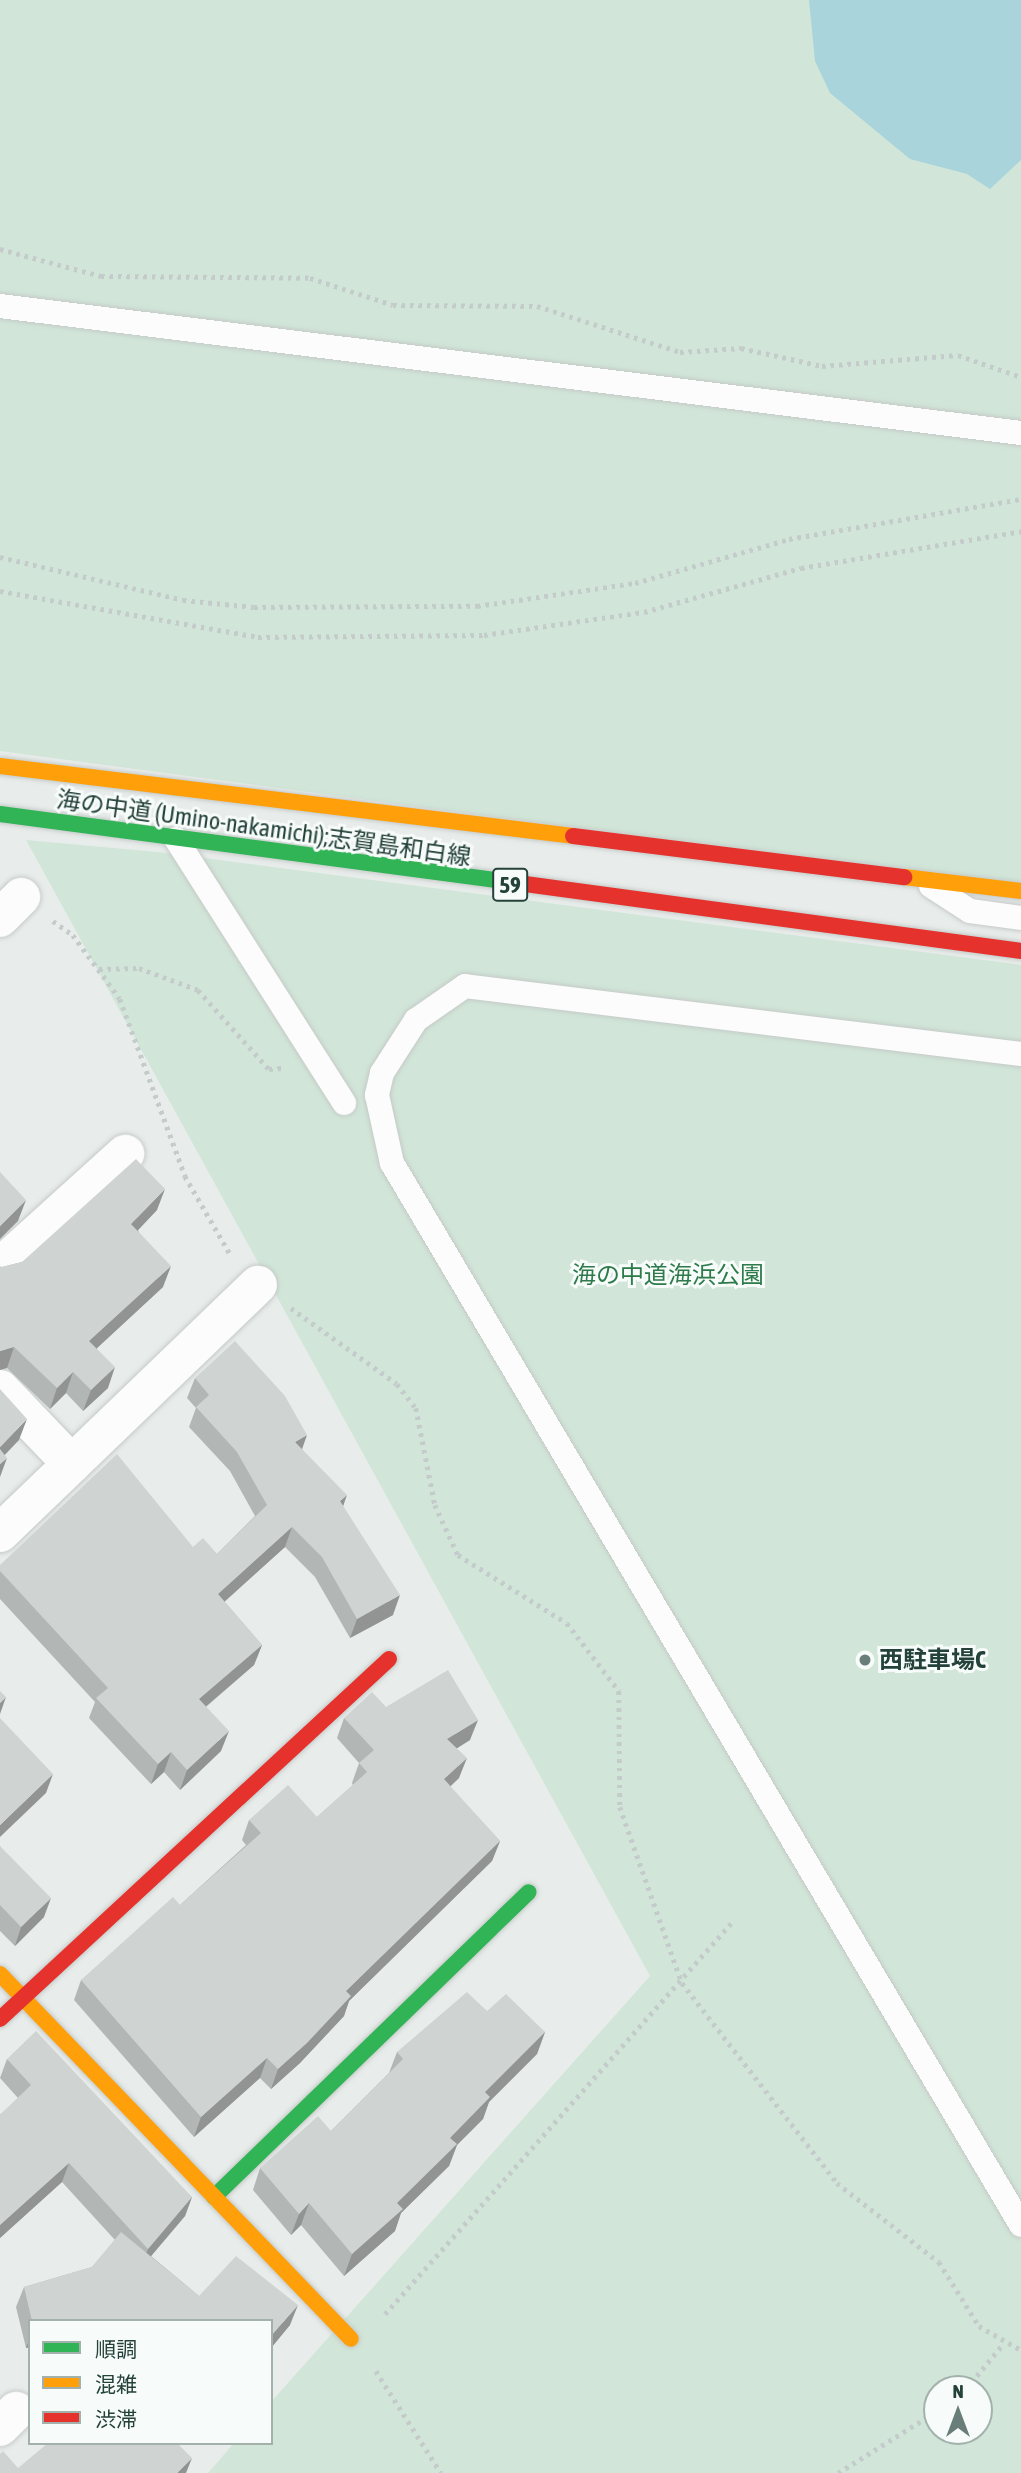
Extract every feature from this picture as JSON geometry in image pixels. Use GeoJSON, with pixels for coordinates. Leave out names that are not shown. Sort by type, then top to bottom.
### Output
{"type":"FeatureCollection","features":[{"type":"Feature","properties":{"kind":"main road","name":"海の中道 (Umino-nakamichi);志賀島和白線"},"geometry":{"type":"LineString","coordinates":[[0,766],[1021,891]]}},
{"type":"Feature","properties":{"kind":"main road","name":"海の中道 (Umino-nakamichi);志賀島和白線"},"geometry":{"type":"LineString","coordinates":[[0,814],[1021,951]]}},
{"type":"Feature","properties":{"kind":"main road"},"geometry":{"type":"LineString","coordinates":[[0,2020],[390,1659]]}},
{"type":"Feature","properties":{"kind":"main road"},"geometry":{"type":"LineString","coordinates":[[214,2197],[529,1892]]}},
{"type":"Feature","properties":{"kind":"main road"},"geometry":{"type":"LineString","coordinates":[[0,1974],[351,2339]]}},
{"type":"Feature","properties":{"kind":"street"},"geometry":{"type":"LineString","coordinates":[[0,1267],[125,1154]]}},
{"type":"Feature","properties":{"kind":"street"},"geometry":{"type":"LineString","coordinates":[[0,1533],[258,1285]]}},
{"type":"Feature","properties":{"kind":"street"},"geometry":{"type":"LineString","coordinates":[[0,1389],[72,1464]]}},
{"type":"Feature","properties":{"kind":"lane"},"geometry":{"type":"LineString","coordinates":[[0,306],[1021,433]]}},
{"type":"Feature","properties":{"kind":"lane"},"geometry":{"type":"LineString","coordinates":[[176,839],[344,1103]]}},
{"type":"Feature","properties":{"kind":"lane"},"geometry":{"type":"LineString","coordinates":[[918,878],[970,911],[1021,918]]}},
{"type":"Feature","properties":{"kind":"lane"},"geometry":{"type":"LineString","coordinates":[[1021,1054],[541,990],[465,986],[416,1020],[382,1073],[377,1096],[392,1163],[1021,2225]]}},
{"type":"Feature","properties":{"kind":"path"},"geometry":{"type":"LineString","coordinates":[[0,249],[101,276],[310,278],[393,305],[537,306],[680,352],[741,348],[822,366],[958,355],[1021,377]]}},
{"type":"Feature","properties":{"kind":"path"},"geometry":{"type":"LineString","coordinates":[[0,558],[183,600],[254,607],[477,606],[635,583],[789,539],[1021,499]]}},
{"type":"Feature","properties":{"kind":"path"},"geometry":{"type":"LineString","coordinates":[[0,590],[258,637],[484,635],[645,612],[801,568],[1021,531]]}},
{"type":"Feature","properties":{"kind":"path"},"geometry":{"type":"LineString","coordinates":[[10,908],[73,935],[120,999],[149,1068],[185,1176],[220,1244],[258,1285],[397,1384],[416,1408],[435,1505],[458,1555],[567,1623],[619,1691],[620,1807],[682,1983],[837,2183],[939,2262],[979,2326],[1003,2344],[1021,2350]]}},
{"type":"Feature","properties":{"kind":"path"},"geometry":{"type":"LineString","coordinates":[[99,969],[139,968],[198,990],[269,1069],[320,1063]]}},
{"type":"Feature","properties":{"kind":"path"},"geometry":{"type":"LineString","coordinates":[[441,2473],[408,2412],[351,2339],[380,2319],[682,1983],[733,1921]]}},
{"type":"Feature","properties":{"kind":"path"},"geometry":{"type":"LineString","coordinates":[[978,2375],[1003,2344]]}},
{"type":"Feature","properties":{"kind":"path"},"geometry":{"type":"LineString","coordinates":[[838,2473],[923,2420]]}},
{"type":"Feature","properties":{"kind":"green space"},"geometry":{"type":"Polygon","coordinates":[[[0,0],[1021,0],[1021,887],[0,751],[0,0]]]}},
{"type":"Feature","properties":{"kind":"green space","name":"海の中道海浜公園"},"geometry":{"type":"Polygon","coordinates":[[[26,840],[158,852],[1021,965],[1021,2473],[208,2473],[232,2445],[273,2445],[273,2400],[650,1976],[26,840]]]}},
{"type":"Feature","properties":{"kind":"water"},"geometry":{"type":"Polygon","coordinates":[[[809,0],[1021,0],[1021,160],[990,189],[967,174],[910,159],[830,93],[815,61],[809,0]]]}},
{"type":"Feature","properties":{"kind":"building"},"geometry":{"type":"Polygon","coordinates":[[[136,1159],[165,1189],[131,1224],[171,1266],[89,1341],[115,1367],[91,1390],[73,1372],[57,1388],[14,1347],[0,1351],[0,1266],[22,1262],[136,1159]]]}},
{"type":"Feature","properties":{"kind":"building"},"geometry":{"type":"Polygon","coordinates":[[[0,1172],[26,1200],[0,1226],[0,1172]]]}},
{"type":"Feature","properties":{"kind":"building"},"geometry":{"type":"Polygon","coordinates":[[[235,1341],[285,1396],[307,1435],[295,1442],[347,1495],[340,1501],[400,1595],[357,1619],[322,1557],[292,1527],[218,1594],[262,1645],[199,1699],[229,1731],[187,1770],[171,1752],[158,1764],[96,1698],[108,1688],[0,1571],[0,1565],[117,1454],[193,1547],[203,1538],[217,1554],[267,1505],[237,1452],[196,1407],[209,1395],[195,1378],[235,1341]]]}},
{"type":"Feature","properties":{"kind":"building"},"geometry":{"type":"Polygon","coordinates":[[[0,1389],[27,1419],[0,1447],[0,1389]]]}},
{"type":"Feature","properties":{"kind":"building"},"geometry":{"type":"Polygon","coordinates":[[[0,1449],[7,1458],[0,1464],[0,1449]]]}},
{"type":"Feature","properties":{"kind":"building"},"geometry":{"type":"Polygon","coordinates":[[[448,1670],[478,1720],[447,1739],[467,1758],[444,1779],[500,1841],[346,1991],[351,1996],[307,2043],[278,2069],[267,2058],[201,2117],[81,1980],[173,1897],[180,1905],[261,1833],[249,1820],[288,1785],[317,1817],[367,1772],[359,1763],[374,1750],[344,1718],[372,1692],[386,1707],[448,1670]]]}},
{"type":"Feature","properties":{"kind":"building"},"geometry":{"type":"Polygon","coordinates":[[[0,1691],[6,1697],[0,1703],[0,1691]]]}},
{"type":"Feature","properties":{"kind":"building"},"geometry":{"type":"Polygon","coordinates":[[[0,1718],[53,1774],[0,1825],[0,1718]]]}},
{"type":"Feature","properties":{"kind":"building"},"geometry":{"type":"Polygon","coordinates":[[[0,1846],[51,1898],[21,1927],[0,1905],[0,1846]]]}},
{"type":"Feature","properties":{"kind":"building"},"geometry":{"type":"Polygon","coordinates":[[[467,1992],[487,2011],[506,1994],[545,2032],[485,2092],[490,2097],[450,2138],[457,2144],[397,2203],[403,2209],[352,2254],[309,2203],[299,2214],[260,2168],[318,2116],[331,2131],[403,2059],[397,2052],[467,1992]]]}},
{"type":"Feature","properties":{"kind":"building"},"geometry":{"type":"Polygon","coordinates":[[[36,2031],[192,2197],[148,2249],[69,2163],[0,2225],[0,2115],[31,2085],[7,2059],[36,2031]]]}},
{"type":"Feature","properties":{"kind":"building"},"geometry":{"type":"Polygon","coordinates":[[[121,2232],[199,2296],[236,2256],[298,2305],[273,2334],[273,2319],[32,2319],[24,2287],[92,2267],[121,2232]]]}},
{"type":"Feature","properties":{"kind":"building"},"geometry":{"type":"Polygon","coordinates":[[[46,2445],[179,2445],[192,2458],[177,2473],[0,2473],[0,2454],[3,2451],[18,2468],[46,2445]]]}},
{"type":"Feature","properties":{"kind":"traffic: fast"},"geometry":{"type":"LineString","coordinates":[[0,814],[525,884]]}},
{"type":"Feature","properties":{"kind":"traffic: fast"},"geometry":{"type":"LineString","coordinates":[[214,2197],[529,1892]]}},
{"type":"Feature","properties":{"kind":"traffic: slow"},"geometry":{"type":"LineString","coordinates":[[0,766],[573,836]]}},
{"type":"Feature","properties":{"kind":"traffic: slow"},"geometry":{"type":"LineString","coordinates":[[904,877],[1021,891]]}},
{"type":"Feature","properties":{"kind":"traffic: slow"},"geometry":{"type":"LineString","coordinates":[[0,1974],[351,2339]]}},
{"type":"Feature","properties":{"kind":"traffic: jam"},"geometry":{"type":"LineString","coordinates":[[573,836],[904,877]]}},
{"type":"Feature","properties":{"kind":"traffic: jam"},"geometry":{"type":"LineString","coordinates":[[525,884],[1021,951]]}},
{"type":"Feature","properties":{"kind":"traffic: jam"},"geometry":{"type":"LineString","coordinates":[[0,2019],[389,1659]]}},
{"type":"Feature","properties":{"kind":"place","name":"西駐車場C"},"geometry":{"type":"Point","coordinates":[865,1660]}}]}
